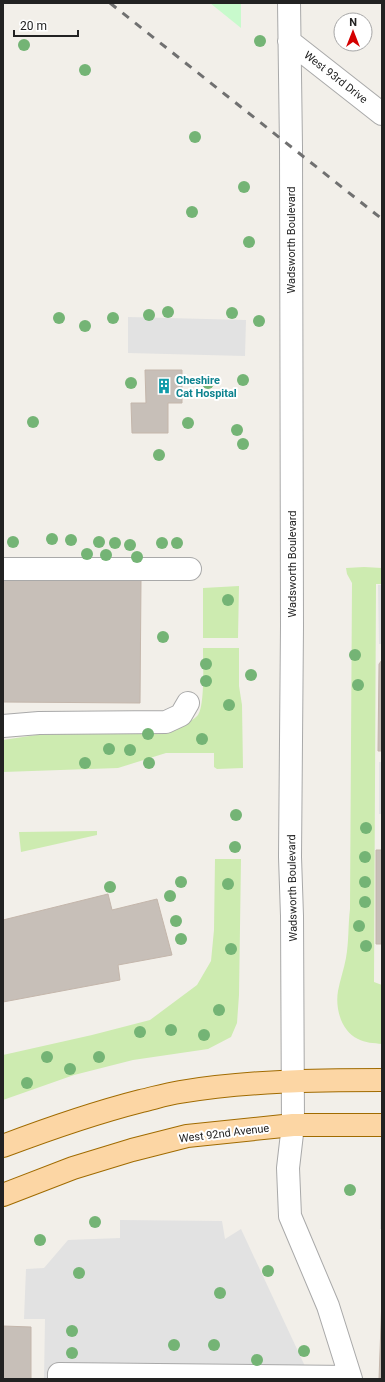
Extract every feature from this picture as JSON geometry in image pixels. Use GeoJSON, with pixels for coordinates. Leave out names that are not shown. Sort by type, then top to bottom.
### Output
{"type":"FeatureCollection","features":[{"type":"Feature","properties":{"kind":"main road"},"geometry":{"type":"LineString","coordinates":[[3,1146],[59,1125],[120,1106],[178,1092],[235,1085],[293,1081],[382,1080]]}},
{"type":"Feature","properties":{"kind":"main road","name":"West 92nd Avenue"},"geometry":{"type":"LineString","coordinates":[[3,1195],[73,1168],[132,1150],[187,1136],[293,1125],[382,1125]]}},
{"type":"Feature","properties":{"kind":"street","name":"Wadsworth Boulevard"},"geometry":{"type":"LineString","coordinates":[[289,3],[291,163],[292,626],[290,857],[293,1081],[293,1125],[288,1168],[290,1216],[328,1306],[351,1378]]}},
{"type":"Feature","properties":{"kind":"street","name":"West 93rd Drive"},"geometry":{"type":"LineString","coordinates":[[289,41],[382,114]]}},
{"type":"Feature","properties":{"kind":"street"},"geometry":{"type":"LineString","coordinates":[[3,569],[190,569]]}},
{"type":"Feature","properties":{"kind":"street"},"geometry":{"type":"LineString","coordinates":[[3,726],[39,723],[166,722],[181,715],[188,704]]}},
{"type":"Feature","properties":{"kind":"street"},"geometry":{"type":"LineString","coordinates":[[58,1379],[59,1374],[351,1378]]}},
{"type":"Feature","properties":{"kind":"green space"},"geometry":{"type":"Polygon","coordinates":[[[210,3],[241,3],[241,28],[210,3]]]}},
{"type":"Feature","properties":{"kind":"green space"},"geometry":{"type":"Polygon","coordinates":[[[346,568],[382,568],[382,584],[376,584],[374,982],[382,985],[382,1044],[370,1043],[358,1039],[347,1031],[340,1018],[337,1005],[338,991],[347,952],[350,909],[352,583],[347,574],[346,568]]]}},
{"type":"Feature","properties":{"kind":"green space"},"geometry":{"type":"Polygon","coordinates":[[[239,586],[238,638],[203,638],[203,588],[239,586]]]}},
{"type":"Feature","properties":{"kind":"green space"},"geometry":{"type":"Polygon","coordinates":[[[203,648],[239,648],[239,686],[242,705],[243,768],[217,769],[214,767],[214,753],[166,753],[118,768],[3,772],[3,740],[83,728],[179,726],[192,720],[198,715],[202,702],[203,648]]]}},
{"type":"Feature","properties":{"kind":"green space"},"geometry":{"type":"Polygon","coordinates":[[[97,831],[97,835],[21,852],[19,832],[97,831]]]}},
{"type":"Feature","properties":{"kind":"green space"},"geometry":{"type":"Polygon","coordinates":[[[215,859],[241,859],[239,995],[237,1023],[231,1037],[208,1049],[133,1060],[74,1075],[3,1100],[3,1055],[150,1020],[197,985],[211,961],[214,930],[215,859]]]}},
{"type":"Feature","properties":{"kind":"shaded area"},"geometry":{"type":"Polygon","coordinates":[[[128,317],[246,320],[245,356],[128,353],[128,317]]]}},
{"type":"Feature","properties":{"kind":"shaded area"},"geometry":{"type":"Polygon","coordinates":[[[378,585],[382,585],[382,644],[379,644],[378,585]]]}},
{"type":"Feature","properties":{"kind":"shaded area"},"geometry":{"type":"Polygon","coordinates":[[[379,762],[382,762],[382,814],[379,814],[379,762]]]}},
{"type":"Feature","properties":{"kind":"shaded area"},"geometry":{"type":"Polygon","coordinates":[[[381,1173],[382,1229],[380,1229],[381,1173]]]}},
{"type":"Feature","properties":{"kind":"shaded area"},"geometry":{"type":"Polygon","coordinates":[[[120,1220],[222,1221],[225,1239],[241,1229],[311,1379],[44,1379],[45,1319],[24,1319],[26,1269],[44,1268],[68,1240],[120,1238],[120,1220]]]}},
{"type":"Feature","properties":{"kind":"building","name":"Cheshire Cat Hospital"},"geometry":{"type":"Polygon","coordinates":[[[145,370],[182,370],[182,403],[168,403],[168,433],[132,433],[131,403],[146,403],[145,370]]]}},
{"type":"Feature","properties":{"kind":"building"},"geometry":{"type":"Polygon","coordinates":[[[3,579],[141,580],[140,703],[3,702],[3,579]]]}},
{"type":"Feature","properties":{"kind":"building"},"geometry":{"type":"Polygon","coordinates":[[[382,660],[382,751],[378,751],[379,664],[382,660]]]}},
{"type":"Feature","properties":{"kind":"building"},"geometry":{"type":"Polygon","coordinates":[[[376,850],[382,850],[382,944],[376,944],[376,850]]]}},
{"type":"Feature","properties":{"kind":"building"},"geometry":{"type":"Polygon","coordinates":[[[108,894],[112,910],[157,899],[172,955],[118,965],[120,980],[3,1002],[3,920],[108,894]]]}},
{"type":"Feature","properties":{"kind":"building"},"geometry":{"type":"Polygon","coordinates":[[[382,1298],[382,1379],[379,1379],[382,1298]]]}},
{"type":"Feature","properties":{"kind":"building"},"geometry":{"type":"Polygon","coordinates":[[[3,1326],[31,1327],[31,1379],[3,1379],[3,1326]]]}},
{"type":"Feature","properties":{"kind":"railway"},"geometry":{"type":"LineString","coordinates":[[110,3],[382,219]]}},
{"type":"Feature","properties":{"kind":"place","name":"Cheshire Cat Hospital"},"geometry":{"type":"Point","coordinates":[164,386]}}]}
